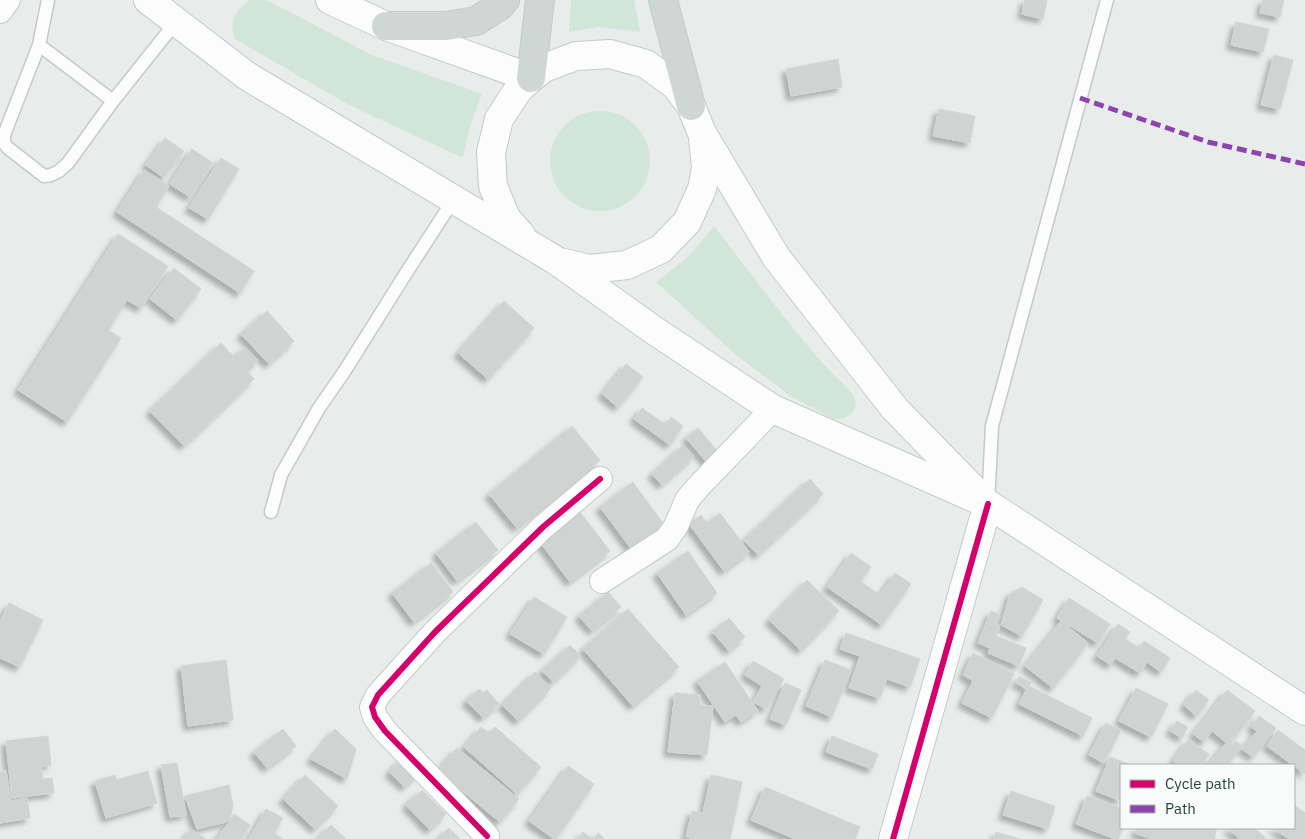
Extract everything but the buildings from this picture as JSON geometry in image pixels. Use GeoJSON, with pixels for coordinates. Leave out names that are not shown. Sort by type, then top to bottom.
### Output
{"type":"FeatureCollection","features":[{"type":"Feature","properties":{"kind":"main road"},"geometry":{"type":"LineString","coordinates":[[148,0],[247,76],[557,261],[652,328],[773,408],[988,504],[1305,711]]}},
{"type":"Feature","properties":{"kind":"main road"},"geometry":{"type":"LineString","coordinates":[[330,0],[386,26],[530,78]]}},
{"type":"Feature","properties":{"kind":"main road"},"geometry":{"type":"LineString","coordinates":[[386,26],[446,26],[476,21],[501,5],[505,0]]}},
{"type":"Feature","properties":{"kind":"main road"},"geometry":{"type":"LineString","coordinates":[[530,78],[540,0]]}},
{"type":"Feature","properties":{"kind":"main road"},"geometry":{"type":"LineString","coordinates":[[663,0],[691,106],[702,133],[776,257],[894,409],[988,504]]}},
{"type":"Feature","properties":{"kind":"main road"},"geometry":{"type":"LineString","coordinates":[[528,244],[506,218],[493,186],[491,152],[500,119],[518,90],[530,78],[544,68],[576,56],[610,54],[646,64],[676,86],[691,106]]}},
{"type":"Feature","properties":{"kind":"main road"},"geometry":{"type":"LineString","coordinates":[[557,261],[590,269],[627,265],[661,249],[687,222],[702,189],[706,168],[702,133]]}},
{"type":"Feature","properties":{"kind":"main road"},"geometry":{"type":"LineString","coordinates":[[893,839],[988,504]]}},
{"type":"Feature","properties":{"kind":"street"},"geometry":{"type":"LineString","coordinates":[[0,11],[8,0]]}},
{"type":"Feature","properties":{"kind":"street"},"geometry":{"type":"LineString","coordinates":[[602,581],[667,539],[676,526],[687,500],[773,408]]}},
{"type":"Feature","properties":{"kind":"street"},"geometry":{"type":"LineString","coordinates":[[488,838],[385,731],[375,717],[372,706],[378,695],[435,632],[543,527],[600,479]]}},
{"type":"Feature","properties":{"kind":"lane"},"geometry":{"type":"LineString","coordinates":[[48,0],[38,45],[4,135],[4,143],[8,148],[44,176],[59,171],[68,163],[176,22]]}},
{"type":"Feature","properties":{"kind":"lane"},"geometry":{"type":"LineString","coordinates":[[988,504],[992,426],[1107,0]]}},
{"type":"Feature","properties":{"kind":"lane"},"geometry":{"type":"LineString","coordinates":[[38,45],[114,101]]}},
{"type":"Feature","properties":{"kind":"lane"},"geometry":{"type":"LineString","coordinates":[[271,512],[281,475],[319,408],[454,199]]}},
{"type":"Feature","properties":{"kind":"green space"},"geometry":{"type":"Polygon","coordinates":[[[250,0],[267,0],[372,55],[482,94],[466,141],[463,158],[349,105],[235,39],[232,27],[234,16],[250,0]]]}},
{"type":"Feature","properties":{"kind":"green space"},"geometry":{"type":"Polygon","coordinates":[[[571,0],[634,0],[640,32],[599,27],[569,32],[571,0]]]}},
{"type":"Feature","properties":{"kind":"green space"},"geometry":{"type":"Polygon","coordinates":[[[590,111],[610,111],[619,114],[636,125],[647,142],[650,151],[650,171],[647,180],[636,197],[619,208],[610,211],[590,211],[572,203],[558,189],[550,171],[550,151],[558,133],[572,119],[590,111]]]}},
{"type":"Feature","properties":{"kind":"green space"},"geometry":{"type":"Polygon","coordinates":[[[714,226],[805,343],[853,395],[856,404],[855,408],[847,417],[834,419],[790,396],[735,354],[656,282],[682,262],[714,226]]]}},
{"type":"Feature","properties":{"kind":"marked path"},"geometry":{"type":"LineString","coordinates":[[1080,98],[1208,142],[1305,164]]}},
{"type":"Feature","properties":{"kind":"cycle path"},"geometry":{"type":"LineString","coordinates":[[487,836],[385,731],[375,717],[372,707],[378,695],[435,632],[543,527],[600,479]]}},
{"type":"Feature","properties":{"kind":"cycle path"},"geometry":{"type":"LineString","coordinates":[[893,839],[988,504]]}}]}
